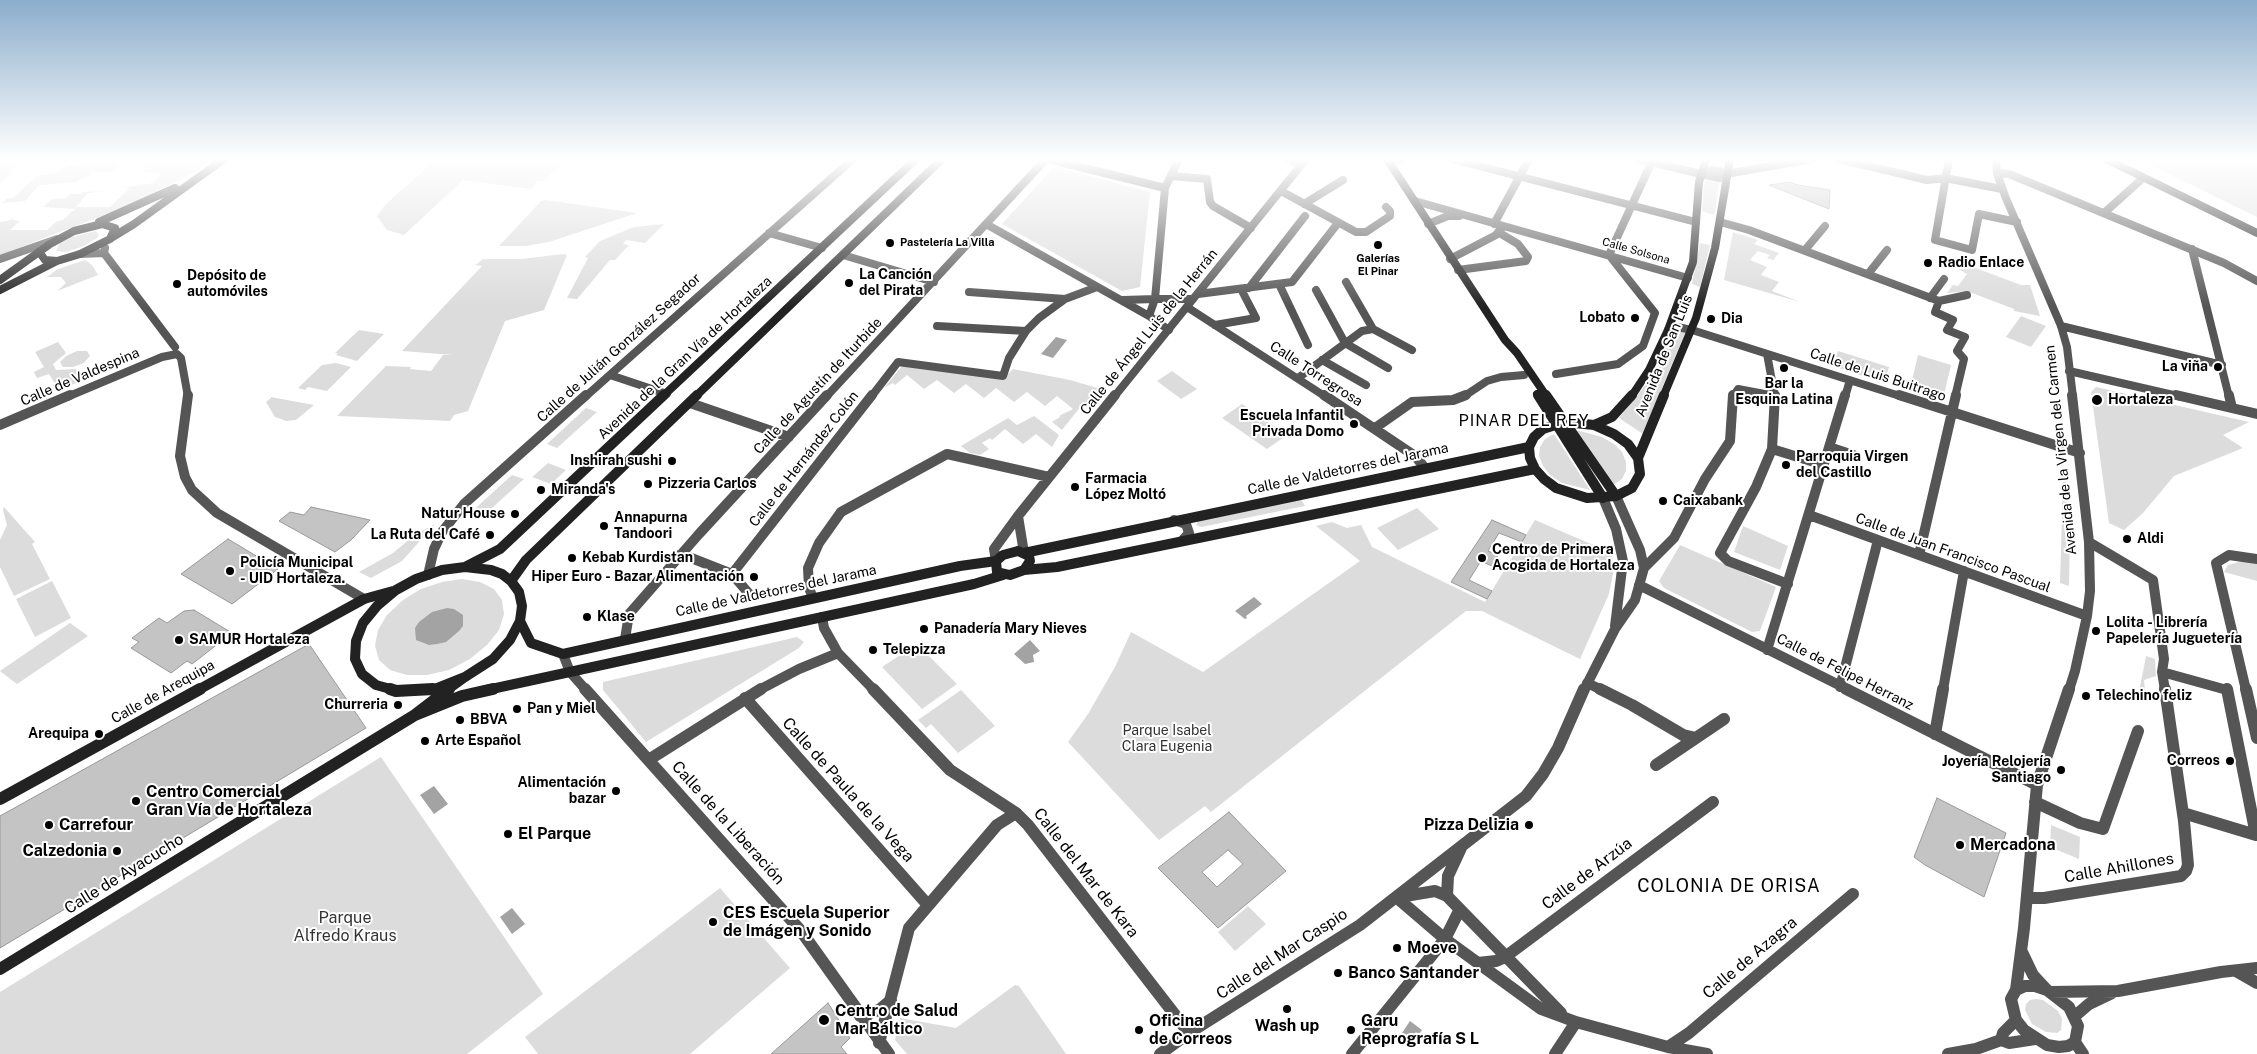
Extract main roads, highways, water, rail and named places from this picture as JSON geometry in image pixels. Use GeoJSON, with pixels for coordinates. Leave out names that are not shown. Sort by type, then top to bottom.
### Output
{"type":"FeatureCollection","features":[{"type":"Feature","properties":{"kind":"place","name":"Pastelería La Villa"},"geometry":{"type":"Point","coordinates":[890,243]}},
{"type":"Feature","properties":{"kind":"place","name":"Galerías El Pinar"},"geometry":{"type":"Point","coordinates":[1378,245]}},
{"type":"Feature","properties":{"kind":"place","name":"Radio Enlace"},"geometry":{"type":"Point","coordinates":[1928,263]}},
{"type":"Feature","properties":{"kind":"place","name":"La Canción del Pirata"},"geometry":{"type":"Point","coordinates":[849,283]}},
{"type":"Feature","properties":{"kind":"place","name":"Depósito de automóviles"},"geometry":{"type":"Point","coordinates":[177,284]}},
{"type":"Feature","properties":{"kind":"place","name":"Lobato"},"geometry":{"type":"Point","coordinates":[1635,318]}},
{"type":"Feature","properties":{"kind":"place","name":"Dia"},"geometry":{"type":"Point","coordinates":[1711,319]}},
{"type":"Feature","properties":{"kind":"place","name":"La viña"},"geometry":{"type":"Point","coordinates":[2218,367]}},
{"type":"Feature","properties":{"kind":"place","name":"Bar la Esquina Latina"},"geometry":{"type":"Point","coordinates":[1784,368]}},
{"type":"Feature","properties":{"kind":"place","name":"Hortaleza"},"geometry":{"type":"Point","coordinates":[2097,400]}},
{"type":"Feature","properties":{"kind":"place","name":"Escuela Infantil Privada Domo"},"geometry":{"type":"Point","coordinates":[1354,424]}},
{"type":"Feature","properties":{"kind":"place","name":"Inshirah sushi"},"geometry":{"type":"Point","coordinates":[672,461]}},
{"type":"Feature","properties":{"kind":"place","name":"Parroquia Virgen del Castillo"},"geometry":{"type":"Point","coordinates":[1786,465]}},
{"type":"Feature","properties":{"kind":"place","name":"Pizzeria Carlos"},"geometry":{"type":"Point","coordinates":[648,484]}},
{"type":"Feature","properties":{"kind":"place","name":"Farmacia López Moltó"},"geometry":{"type":"Point","coordinates":[1075,487]}},
{"type":"Feature","properties":{"kind":"place","name":"Miranda's"},"geometry":{"type":"Point","coordinates":[541,490]}},
{"type":"Feature","properties":{"kind":"place","name":"Caixabank"},"geometry":{"type":"Point","coordinates":[1663,501]}},
{"type":"Feature","properties":{"kind":"place","name":"Natur House"},"geometry":{"type":"Point","coordinates":[515,514]}},
{"type":"Feature","properties":{"kind":"place","name":"Annapurna Tandoori"},"geometry":{"type":"Point","coordinates":[604,526]}},
{"type":"Feature","properties":{"kind":"place","name":"La Ruta del Café"},"geometry":{"type":"Point","coordinates":[490,535]}},
{"type":"Feature","properties":{"kind":"place","name":"Aldi"},"geometry":{"type":"Point","coordinates":[2127,539]}},
{"type":"Feature","properties":{"kind":"place","name":"Kebab Kurdistan"},"geometry":{"type":"Point","coordinates":[572,558]}},
{"type":"Feature","properties":{"kind":"place","name":"Centro de Primera Acogida de Hortaleza"},"geometry":{"type":"Point","coordinates":[1482,558]}},
{"type":"Feature","properties":{"kind":"place","name":"Policía Municipal - UID Hortaleza."},"geometry":{"type":"Point","coordinates":[230,571]}},
{"type":"Feature","properties":{"kind":"place","name":"Hiper Euro - Bazar Alimentación"},"geometry":{"type":"Point","coordinates":[754,577]}},
{"type":"Feature","properties":{"kind":"place","name":"Klase"},"geometry":{"type":"Point","coordinates":[587,617]}},
{"type":"Feature","properties":{"kind":"place","name":"Panadería Mary Nieves"},"geometry":{"type":"Point","coordinates":[924,629]}},
{"type":"Feature","properties":{"kind":"place","name":"Lolita - Librería Papelería Juguetería"},"geometry":{"type":"Point","coordinates":[2096,631]}},
{"type":"Feature","properties":{"kind":"place","name":"SAMUR Hortaleza"},"geometry":{"type":"Point","coordinates":[179,640]}},
{"type":"Feature","properties":{"kind":"place","name":"Telepizza"},"geometry":{"type":"Point","coordinates":[873,650]}},
{"type":"Feature","properties":{"kind":"place","name":"Telechino feliz"},"geometry":{"type":"Point","coordinates":[2086,696]}},
{"type":"Feature","properties":{"kind":"place","name":"Churreria"},"geometry":{"type":"Point","coordinates":[398,705]}},
{"type":"Feature","properties":{"kind":"place","name":"Pan y Miel"},"geometry":{"type":"Point","coordinates":[517,709]}},
{"type":"Feature","properties":{"kind":"place","name":"BBVA"},"geometry":{"type":"Point","coordinates":[460,720]}},
{"type":"Feature","properties":{"kind":"place","name":"Arequipa"},"geometry":{"type":"Point","coordinates":[99,734]}},
{"type":"Feature","properties":{"kind":"place","name":"Arte Español"},"geometry":{"type":"Point","coordinates":[425,741]}},
{"type":"Feature","properties":{"kind":"place","name":"Correos"},"geometry":{"type":"Point","coordinates":[2230,761]}},
{"type":"Feature","properties":{"kind":"place","name":"Joyería Relojería Santiago"},"geometry":{"type":"Point","coordinates":[2061,770]}},
{"type":"Feature","properties":{"kind":"place","name":"Alimentación bazar"},"geometry":{"type":"Point","coordinates":[616,791]}},
{"type":"Feature","properties":{"kind":"place","name":"Centro Comercial Gran Vía de Hortaleza"},"geometry":{"type":"Point","coordinates":[136,801]}},
{"type":"Feature","properties":{"kind":"place","name":"Carrefour"},"geometry":{"type":"Point","coordinates":[49,825]}},
{"type":"Feature","properties":{"kind":"place","name":"Pizza Delizia"},"geometry":{"type":"Point","coordinates":[1529,825]}},
{"type":"Feature","properties":{"kind":"place","name":"El Parque"},"geometry":{"type":"Point","coordinates":[508,834]}},
{"type":"Feature","properties":{"kind":"place","name":"Mercadona"},"geometry":{"type":"Point","coordinates":[1960,845]}},
{"type":"Feature","properties":{"kind":"place","name":"Calzedonia"},"geometry":{"type":"Point","coordinates":[117,851]}},
{"type":"Feature","properties":{"kind":"place","name":"CES Escuela Superior de Imágen y Sonido"},"geometry":{"type":"Point","coordinates":[713,922]}},
{"type":"Feature","properties":{"kind":"place","name":"Moeve"},"geometry":{"type":"Point","coordinates":[1397,948]}},
{"type":"Feature","properties":{"kind":"place","name":"Banco Santander"},"geometry":{"type":"Point","coordinates":[1338,973]}},
{"type":"Feature","properties":{"kind":"place","name":"Wash up"},"geometry":{"type":"Point","coordinates":[1287,1009]}},
{"type":"Feature","properties":{"kind":"place","name":"Centro de Salud Mar Báltico"},"geometry":{"type":"Point","coordinates":[824,1020]}},
{"type":"Feature","properties":{"kind":"place","name":"Oficina de Correos"},"geometry":{"type":"Point","coordinates":[1139,1030]}},
{"type":"Feature","properties":{"kind":"place","name":"Garu Reprografía S L"},"geometry":{"type":"Point","coordinates":[1351,1030]}},
{"type":"Feature","properties":{"kind":"district","name":"PINAR DEL REY"},"geometry":{"type":"Point","coordinates":[1524,421]}},
{"type":"Feature","properties":{"kind":"district","name":"COLONIA DE ORISA"},"geometry":{"type":"Point","coordinates":[1729,886]}},
{"type":"Feature","properties":{"kind":"park label","name":"Parque Isabel Clara Eugenia"},"geometry":{"type":"Point","coordinates":[1167,740]}},
{"type":"Feature","properties":{"kind":"park label","name":"Parque Alfredo Kraus"},"geometry":{"type":"Point","coordinates":[345,927]}}]}
